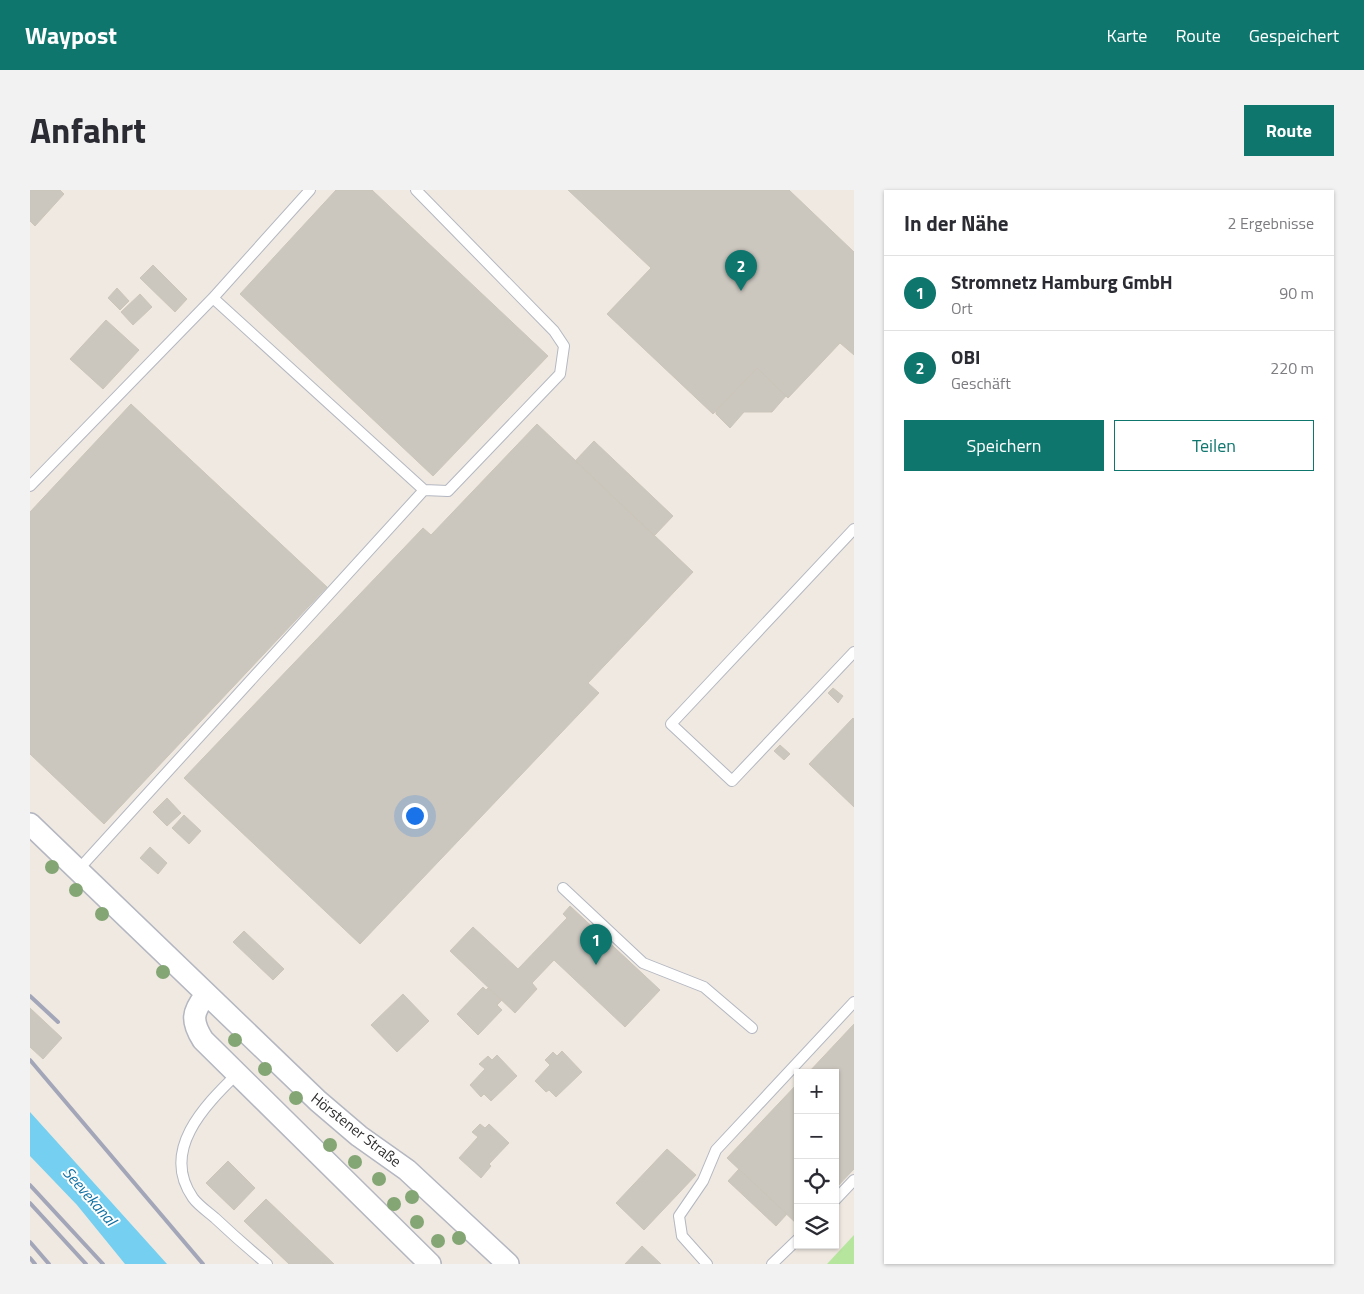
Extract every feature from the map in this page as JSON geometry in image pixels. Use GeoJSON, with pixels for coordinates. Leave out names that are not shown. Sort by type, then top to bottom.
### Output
{"type":"FeatureCollection","features":[{"type":"Feature","properties":{"kind":"street","name":"Hörstener Straße"},"geometry":{"type":"LineString","coordinates":[[30,824],[318,1101],[359,1136],[407,1170],[508,1264]]}},
{"type":"Feature","properties":{"kind":"street"},"geometry":{"type":"LineString","coordinates":[[206,995],[198,1006],[194,1022],[203,1040],[430,1264]]}},
{"type":"Feature","properties":{"kind":"lane"},"geometry":{"type":"LineString","coordinates":[[30,486],[213,298],[310,190]]}},
{"type":"Feature","properties":{"kind":"lane"},"geometry":{"type":"LineString","coordinates":[[213,298],[424,490],[448,491],[560,374],[564,346],[554,331],[416,190]]}},
{"type":"Feature","properties":{"kind":"lane"},"geometry":{"type":"LineString","coordinates":[[78,870],[424,490]]}},
{"type":"Feature","properties":{"kind":"lane"},"geometry":{"type":"LineString","coordinates":[[854,529],[671,724],[732,781],[854,652]]}},
{"type":"Feature","properties":{"kind":"lane"},"geometry":{"type":"LineString","coordinates":[[563,888],[643,963],[704,987],[752,1028]]}},
{"type":"Feature","properties":{"kind":"lane"},"geometry":{"type":"LineString","coordinates":[[707,1264],[682,1236],[679,1216],[703,1181],[716,1150],[854,1002]]}},
{"type":"Feature","properties":{"kind":"lane"},"geometry":{"type":"LineString","coordinates":[[237,1074],[197,1118],[188,1133],[181,1155],[182,1174],[194,1199],[266,1264]]}},
{"type":"Feature","properties":{"kind":"lane"},"geometry":{"type":"LineString","coordinates":[[839,1196],[854,1180]]}},
{"type":"Feature","properties":{"kind":"lane"},"geometry":{"type":"LineString","coordinates":[[772,1264],[794,1243]]}},
{"type":"Feature","properties":{"kind":"green space"},"geometry":{"type":"Polygon","coordinates":[[[854,1235],[854,1264],[827,1264],[854,1235]]]}},
{"type":"Feature","properties":{"kind":"water","name":"Seevekanal"},"geometry":{"type":"Polygon","coordinates":[[[30,1112],[167,1264],[125,1264],[77,1205],[30,1156],[30,1112]]]}},
{"type":"Feature","properties":{"kind":"building"},"geometry":{"type":"Polygon","coordinates":[[[30,190],[60,190],[64,194],[35,226],[30,221],[30,190]]]}},
{"type":"Feature","properties":{"kind":"building"},"geometry":{"type":"Polygon","coordinates":[[[336,190],[372,190],[548,356],[433,476],[240,294],[336,190]]]}},
{"type":"Feature","properties":{"kind":"building"},"geometry":{"type":"Polygon","coordinates":[[[568,190],[789,190],[854,252],[854,355],[840,343],[788,398],[757,368],[713,414],[607,314],[651,268],[568,190]]]}},
{"type":"Feature","properties":{"kind":"building"},"geometry":{"type":"Polygon","coordinates":[[[153,265],[187,299],[175,312],[140,278],[153,265]]]}},
{"type":"Feature","properties":{"kind":"building"},"geometry":{"type":"Polygon","coordinates":[[[117,288],[129,301],[120,310],[108,298],[117,288]]]}},
{"type":"Feature","properties":{"kind":"building"},"geometry":{"type":"Polygon","coordinates":[[[140,294],[152,307],[133,325],[121,312],[140,294]]]}},
{"type":"Feature","properties":{"kind":"building"},"geometry":{"type":"Polygon","coordinates":[[[106,320],[139,350],[103,389],[70,359],[106,320]]]}},
{"type":"Feature","properties":{"kind":"building"},"geometry":{"type":"Polygon","coordinates":[[[757,368],[786,396],[772,412],[744,412],[730,428],[716,414],[716,411],[757,368]]]}},
{"type":"Feature","properties":{"kind":"building"},"geometry":{"type":"Polygon","coordinates":[[[131,404],[327,587],[104,824],[30,754],[30,512],[131,404]]]}},
{"type":"Feature","properties":{"kind":"building"},"geometry":{"type":"Polygon","coordinates":[[[537,424],[693,572],[588,683],[599,693],[360,944],[184,778],[423,528],[431,535],[537,424]]]}},
{"type":"Feature","properties":{"kind":"building"},"geometry":{"type":"Polygon","coordinates":[[[594,441],[673,516],[654,536],[575,461],[594,441]]]}},
{"type":"Feature","properties":{"kind":"building"},"geometry":{"type":"Polygon","coordinates":[[[833,688],[843,696],[838,703],[828,693],[833,688]]]}},
{"type":"Feature","properties":{"kind":"building"},"geometry":{"type":"Polygon","coordinates":[[[854,719],[854,807],[809,764],[854,719]]]}},
{"type":"Feature","properties":{"kind":"building"},"geometry":{"type":"Polygon","coordinates":[[[780,745],[790,754],[784,760],[774,751],[780,745]]]}},
{"type":"Feature","properties":{"kind":"building"},"geometry":{"type":"Polygon","coordinates":[[[167,798],[181,813],[167,826],[153,812],[167,798]]]}},
{"type":"Feature","properties":{"kind":"building"},"geometry":{"type":"Polygon","coordinates":[[[184,815],[201,831],[189,844],[172,828],[184,815]]]}},
{"type":"Feature","properties":{"kind":"building"},"geometry":{"type":"Polygon","coordinates":[[[150,847],[167,863],[158,874],[140,858],[150,847]]]}},
{"type":"Feature","properties":{"kind":"building"},"geometry":{"type":"Polygon","coordinates":[[[570,906],[660,990],[625,1027],[554,960],[532,983],[537,989],[515,1013],[450,951],[473,927],[518,969],[567,918],[563,914],[570,906]]]}},
{"type":"Feature","properties":{"kind":"building"},"geometry":{"type":"Polygon","coordinates":[[[244,931],[284,969],[273,980],[233,942],[244,931]]]}},
{"type":"Feature","properties":{"kind":"building"},"geometry":{"type":"Polygon","coordinates":[[[483,987],[486,990],[488,988],[502,1000],[497,1005],[502,1010],[478,1035],[457,1014],[483,987]]]}},
{"type":"Feature","properties":{"kind":"building"},"geometry":{"type":"Polygon","coordinates":[[[403,994],[429,1021],[397,1052],[371,1025],[403,994]]]}},
{"type":"Feature","properties":{"kind":"building"},"geometry":{"type":"Polygon","coordinates":[[[30,1008],[62,1038],[43,1059],[30,1047],[30,1008]]]}},
{"type":"Feature","properties":{"kind":"building"},"geometry":{"type":"Polygon","coordinates":[[[854,1024],[854,1169],[839,1185],[839,1069],[812,1069],[854,1024]]]}},
{"type":"Feature","properties":{"kind":"building"},"geometry":{"type":"Polygon","coordinates":[[[562,1051],[582,1072],[556,1097],[549,1090],[546,1092],[535,1081],[550,1065],[545,1060],[553,1052],[557,1056],[562,1051]]]}},
{"type":"Feature","properties":{"kind":"building"},"geometry":{"type":"Polygon","coordinates":[[[497,1055],[517,1076],[491,1101],[484,1094],[481,1097],[470,1085],[485,1069],[479,1064],[488,1056],[492,1060],[497,1055]]]}},
{"type":"Feature","properties":{"kind":"building"},"geometry":{"type":"Polygon","coordinates":[[[794,1087],[794,1221],[727,1158],[794,1087]]]}},
{"type":"Feature","properties":{"kind":"building"},"geometry":{"type":"Polygon","coordinates":[[[480,1124],[485,1128],[489,1124],[509,1143],[489,1164],[491,1166],[481,1178],[459,1158],[478,1137],[472,1132],[480,1124]]]}},
{"type":"Feature","properties":{"kind":"building"},"geometry":{"type":"Polygon","coordinates":[[[667,1149],[696,1175],[644,1230],[616,1203],[667,1149]]]}},
{"type":"Feature","properties":{"kind":"building"},"geometry":{"type":"Polygon","coordinates":[[[228,1161],[255,1188],[234,1210],[206,1183],[228,1161]]]}},
{"type":"Feature","properties":{"kind":"building"},"geometry":{"type":"Polygon","coordinates":[[[739,1169],[787,1214],[776,1226],[728,1181],[739,1169]]]}},
{"type":"Feature","properties":{"kind":"building"},"geometry":{"type":"Polygon","coordinates":[[[266,1199],[334,1264],[289,1264],[244,1221],[266,1199]]]}},
{"type":"Feature","properties":{"kind":"building"},"geometry":{"type":"Polygon","coordinates":[[[642,1246],[661,1264],[625,1264],[642,1246]]]}},
{"type":"Feature","properties":{"kind":"railway"},"geometry":{"type":"LineString","coordinates":[[30,996],[58,1022]]}},
{"type":"Feature","properties":{"kind":"railway"},"geometry":{"type":"LineString","coordinates":[[30,1060],[203,1264]]}},
{"type":"Feature","properties":{"kind":"railway"},"geometry":{"type":"LineString","coordinates":[[30,1185],[103,1264]]}},
{"type":"Feature","properties":{"kind":"railway"},"geometry":{"type":"LineString","coordinates":[[30,1203],[86,1264]]}},
{"type":"Feature","properties":{"kind":"railway"},"geometry":{"type":"LineString","coordinates":[[30,1242],[49,1264]]}},
{"type":"Feature","properties":{"kind":"railway"},"geometry":{"type":"LineString","coordinates":[[30,1258],[35,1264]]}},
{"type":"Feature","properties":{"kind":"place","name":"OBI"},"geometry":{"type":"Point","coordinates":[741,291]}},
{"type":"Feature","properties":{"kind":"place","name":"Stromnetz Hamburg GmbH"},"geometry":{"type":"Point","coordinates":[596,965]}}]}
